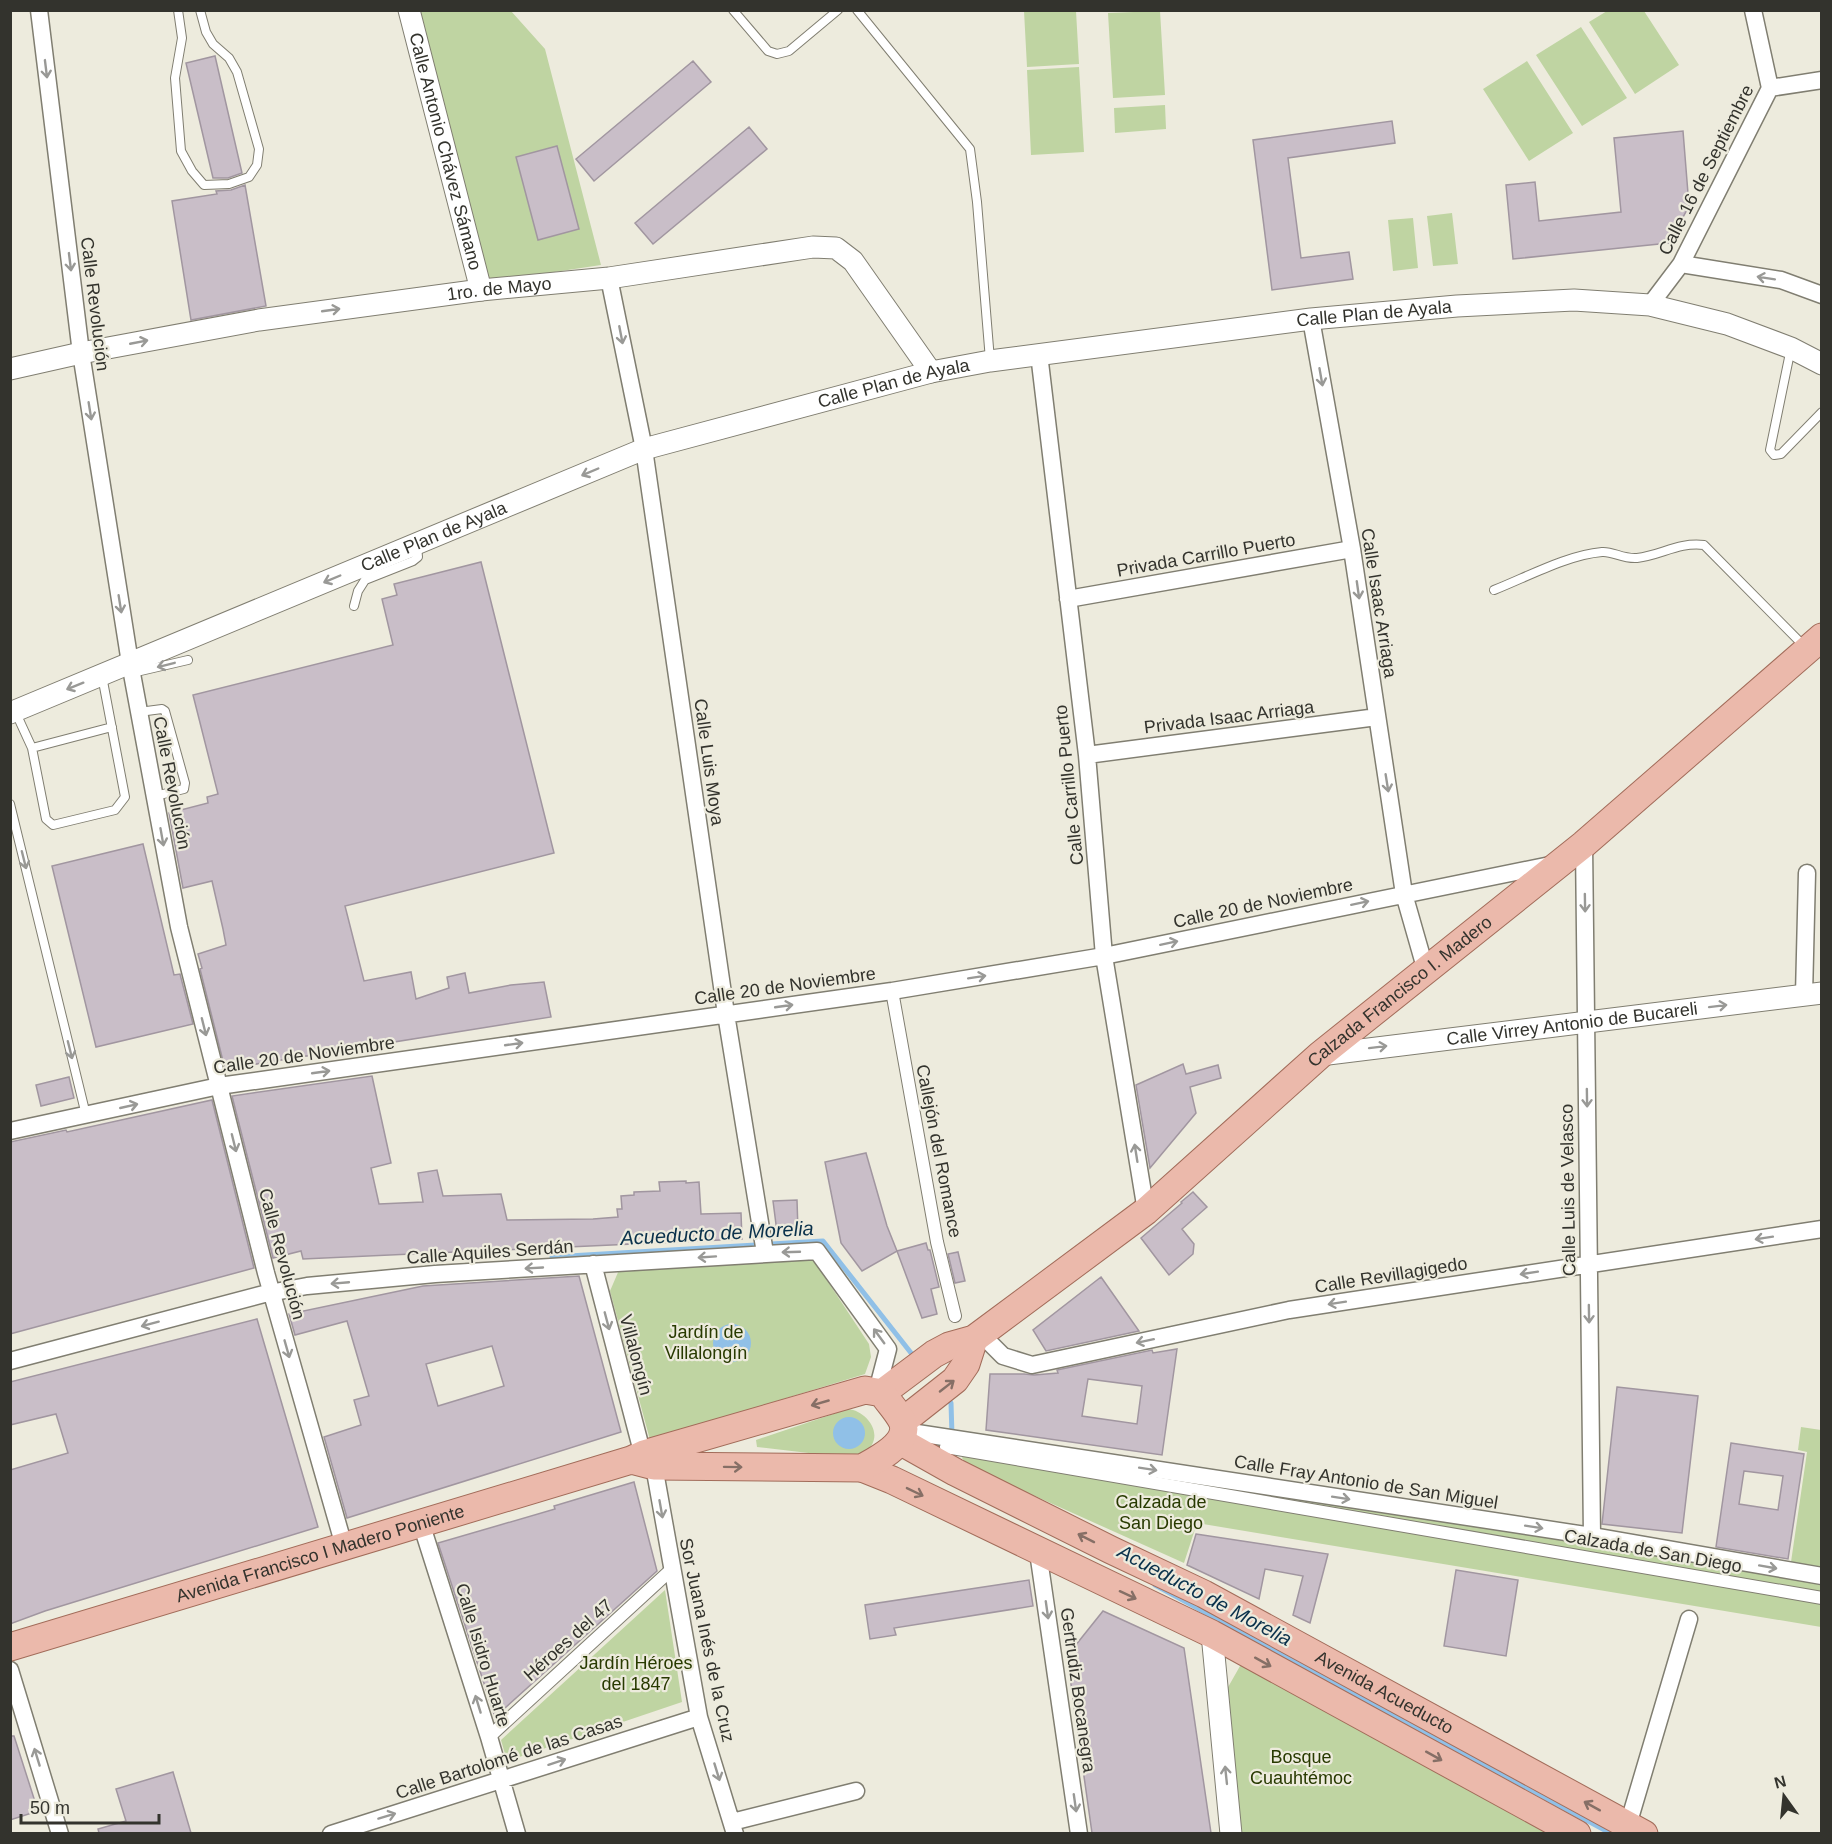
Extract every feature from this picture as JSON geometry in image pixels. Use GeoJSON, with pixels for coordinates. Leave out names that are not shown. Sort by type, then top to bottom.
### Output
{"type":"FeatureCollection","features":[{"type":"Feature","properties":{"kind":"main road","name":"Calzada Francisco I. Madero"},"geometry":{"type":"LineString","coordinates":[[977,1336],[1146,1211],[1320,1054],[1563,862],[1814,643]]}},
{"type":"Feature","properties":{"kind":"main road"},"geometry":{"type":"LineString","coordinates":[[902,1431],[879,1392],[934,1354],[977,1336]]}},
{"type":"Feature","properties":{"kind":"main road"},"geometry":{"type":"LineString","coordinates":[[643,1460],[862,1468],[886,1454],[902,1431],[955,1380],[966,1364],[977,1336]]}},
{"type":"Feature","properties":{"kind":"main road","name":"Avenida Francisco I Madero Poniente"},"geometry":{"type":"LineString","coordinates":[[10,1647],[421,1523],[643,1460],[865,1390],[879,1392]]}},
{"type":"Feature","properties":{"kind":"main road","name":"Avenida Acueducto"},"geometry":{"type":"LineString","coordinates":[[902,1431],[955,1472],[1204,1594],[1636,1829]]}},
{"type":"Feature","properties":{"kind":"main road","name":"Avenida Acueducto"},"geometry":{"type":"LineString","coordinates":[[862,1468],[1212,1634],[1577,1833]]}},
{"type":"Feature","properties":{"kind":"street","name":"Calle Revolución"},"geometry":{"type":"LineString","coordinates":[[39,10],[81,353],[131,668],[179,927],[272,1292],[344,1546]]}},
{"type":"Feature","properties":{"kind":"street","name":"Calle Antonio Chávez Sámano"},"geometry":{"type":"LineString","coordinates":[[410,10],[481,290]]}},
{"type":"Feature","properties":{"kind":"street","name":"Calle 16 de Septiembre"},"geometry":{"type":"LineString","coordinates":[[1650,305],[1682,264],[1770,88],[1754,10]]}},
{"type":"Feature","properties":{"kind":"street"},"geometry":{"type":"LineString","coordinates":[[1770,88],[1821,80]]}},
{"type":"Feature","properties":{"kind":"street","name":"1ro. de Mayo"},"geometry":{"type":"LineString","coordinates":[[10,369],[81,353],[259,320],[481,290],[609,278],[813,248],[836,248],[853,261],[931,372]]}},
{"type":"Feature","properties":{"kind":"street"},"geometry":{"type":"LineString","coordinates":[[1682,264],[1781,280],[1821,295]]}},
{"type":"Feature","properties":{"kind":"street","name":"Calle Luis Moya"},"geometry":{"type":"LineString","coordinates":[[609,278],[644,449],[726,1014],[765,1253]]}},
{"type":"Feature","properties":{"kind":"street","name":"Calle Plan de Ayala"},"geometry":{"type":"LineString","coordinates":[[12,712],[102,675],[131,668],[416,544],[644,449],[931,372],[1039,354],[1311,319],[1457,306],[1574,300],[1650,305],[1727,324],[1791,348],[1821,364]]}},
{"type":"Feature","properties":{"kind":"street","name":"Calle Isaac Arriaga"},"geometry":{"type":"LineString","coordinates":[[1311,319],[1352,549],[1404,894],[1426,971]]}},
{"type":"Feature","properties":{"kind":"street","name":"Calle Carrillo Puerto"},"geometry":{"type":"LineString","coordinates":[[1039,354],[1087,755],[1104,957],[1146,1211]]}},
{"type":"Feature","properties":{"kind":"street","name":"Privada Carrillo Puerto"},"geometry":{"type":"LineString","coordinates":[[1068,599],[1352,549]]}},
{"type":"Feature","properties":{"kind":"street","name":"Privada Isaac Arriaga"},"geometry":{"type":"LineString","coordinates":[[1087,755],[1377,717]]}},
{"type":"Feature","properties":{"kind":"street","name":"Calle Luis de Velasco"},"geometry":{"type":"LineString","coordinates":[[1584,844],[1592,1536]]}},
{"type":"Feature","properties":{"kind":"street","name":"Calle 20 de Noviembre"},"geometry":{"type":"LineString","coordinates":[[10,1131],[219,1086],[892,991],[1104,957],[1563,862]]}},
{"type":"Feature","properties":{"kind":"street"},"geometry":{"type":"LineString","coordinates":[[1807,873],[1813,994]]}},
{"type":"Feature","properties":{"kind":"street","name":"Callejón del Romance"},"geometry":{"type":"LineString","coordinates":[[892,991],[938,1242],[955,1316]]}},
{"type":"Feature","properties":{"kind":"street","name":"Calle Virrey Antonio de Bucareli"},"geometry":{"type":"LineString","coordinates":[[1320,1054],[1813,994]]}},
{"type":"Feature","properties":{"kind":"street","name":"Calle Revillagigedo"},"geometry":{"type":"LineString","coordinates":[[977,1336],[1003,1356],[1032,1365],[1289,1310],[1821,1229]]}},
{"type":"Feature","properties":{"kind":"street","name":"Calle Aquiles Serdán"},"geometry":{"type":"LineString","coordinates":[[10,1361],[272,1292],[307,1286],[435,1274],[817,1251],[888,1349],[879,1392]]}},
{"type":"Feature","properties":{"kind":"street","name":"Villalongín"},"geometry":{"type":"LineString","coordinates":[[592,1264],[643,1460]]}},
{"type":"Feature","properties":{"kind":"street","name":"Calle Fray Antonio de San Miguel"},"geometry":{"type":"LineString","coordinates":[[902,1431],[1592,1536],[1821,1576]]}},
{"type":"Feature","properties":{"kind":"street","name":"Calzada de San Diego"},"geometry":{"type":"LineString","coordinates":[[946,1447],[1821,1598]]}},
{"type":"Feature","properties":{"kind":"street","name":"Sor Juana Inés de la Cruz"},"geometry":{"type":"LineString","coordinates":[[643,1460],[672,1569],[699,1717],[734,1828]]}},
{"type":"Feature","properties":{"kind":"street","name":"Calle Isidro Huarte"},"geometry":{"type":"LineString","coordinates":[[421,1523],[517,1833]]}},
{"type":"Feature","properties":{"kind":"street","name":"Gertrudiz Bocanegra"},"geometry":{"type":"LineString","coordinates":[[1038,1552],[1079,1833]]}},
{"type":"Feature","properties":{"kind":"street","name":"Héroes del 47"},"geometry":{"type":"LineString","coordinates":[[489,1737],[672,1569]]}},
{"type":"Feature","properties":{"kind":"street"},"geometry":{"type":"LineString","coordinates":[[1636,1829],[1689,1619]]}},
{"type":"Feature","properties":{"kind":"street"},"geometry":{"type":"LineString","coordinates":[[1212,1634],[1231,1833]]}},
{"type":"Feature","properties":{"kind":"street"},"geometry":{"type":"LineString","coordinates":[[10,1670],[60,1833]]}},
{"type":"Feature","properties":{"kind":"street","name":"Calle Bartolomé de las Casas"},"geometry":{"type":"LineString","coordinates":[[331,1833],[699,1717]]}},
{"type":"Feature","properties":{"kind":"street"},"geometry":{"type":"LineString","coordinates":[[734,1828],[856,1791]]}},
{"type":"Feature","properties":{"kind":"lane"},"geometry":{"type":"LineString","coordinates":[[178,10],[182,38],[175,78],[182,151],[192,171],[204,185],[229,184],[249,177],[257,165],[258,149],[237,72],[229,58],[210,38],[200,10]]}},
{"type":"Feature","properties":{"kind":"lane"},"geometry":{"type":"LineString","coordinates":[[733,10],[768,51],[777,54],[789,51],[838,10]]}},
{"type":"Feature","properties":{"kind":"lane"},"geometry":{"type":"LineString","coordinates":[[857,10],[970,149],[977,202],[990,361]]}},
{"type":"Feature","properties":{"kind":"lane"},"geometry":{"type":"LineString","coordinates":[[1791,348],[1770,450],[1774,455],[1781,454],[1821,412]]}},
{"type":"Feature","properties":{"kind":"lane"},"geometry":{"type":"LineString","coordinates":[[1494,590],[1583,554],[1606,551],[1622,558],[1639,558],[1689,543],[1704,544],[1814,643]]}},
{"type":"Feature","properties":{"kind":"lane"},"geometry":{"type":"LineString","coordinates":[[354,606],[358,591],[365,580],[418,557],[419,551],[416,544]]}},
{"type":"Feature","properties":{"kind":"lane"},"geometry":{"type":"LineString","coordinates":[[131,668],[188,660]]}},
{"type":"Feature","properties":{"kind":"lane"},"geometry":{"type":"LineString","coordinates":[[12,712],[32,748],[46,819],[53,825],[115,810],[125,797],[102,675]]}},
{"type":"Feature","properties":{"kind":"lane"},"geometry":{"type":"LineString","coordinates":[[139,712],[162,709],[165,711],[185,783],[184,789],[178,792],[155,796]]}},
{"type":"Feature","properties":{"kind":"lane"},"geometry":{"type":"LineString","coordinates":[[32,748],[112,726]]}},
{"type":"Feature","properties":{"kind":"lane"},"geometry":{"type":"LineString","coordinates":[[10,804],[87,1116]]}},
{"type":"Feature","properties":{"kind":"green space"},"geometry":{"type":"Polygon","coordinates":[[[419,11],[511,11],[545,49],[601,265],[489,282],[419,11]]]}},
{"type":"Feature","properties":{"kind":"green space"},"geometry":{"type":"Polygon","coordinates":[[[1024,11],[1076,11],[1079,64],[1027,67],[1024,11]]]}},
{"type":"Feature","properties":{"kind":"green space"},"geometry":{"type":"Polygon","coordinates":[[[1160,11],[1165,95],[1113,98],[1108,13],[1160,11]]]}},
{"type":"Feature","properties":{"kind":"green space"},"geometry":{"type":"Polygon","coordinates":[[[1607,11],[1644,11],[1679,65],[1635,94],[1589,22],[1607,11]]]}},
{"type":"Feature","properties":{"kind":"green space"},"geometry":{"type":"Polygon","coordinates":[[[1581,27],[1627,98],[1582,126],[1536,55],[1581,27]]]}},
{"type":"Feature","properties":{"kind":"green space"},"geometry":{"type":"Polygon","coordinates":[[[1527,61],[1573,133],[1529,161],[1483,89],[1527,61]]]}},
{"type":"Feature","properties":{"kind":"green space"},"geometry":{"type":"Polygon","coordinates":[[[1079,67],[1084,152],[1031,155],[1027,70],[1079,67]]]}},
{"type":"Feature","properties":{"kind":"green space"},"geometry":{"type":"Polygon","coordinates":[[[1165,105],[1166,129],[1115,133],[1114,108],[1165,105]]]}},
{"type":"Feature","properties":{"kind":"green space"},"geometry":{"type":"Polygon","coordinates":[[[1452,213],[1458,264],[1433,266],[1427,216],[1452,213]]]}},
{"type":"Feature","properties":{"kind":"green space"},"geometry":{"type":"Polygon","coordinates":[[[1413,218],[1418,268],[1393,271],[1388,220],[1413,218]]]}},
{"type":"Feature","properties":{"kind":"green space","name":"Jardín de Villalongín"},"geometry":{"type":"Polygon","coordinates":[[[811,1256],[869,1344],[871,1357],[865,1374],[650,1440],[610,1291],[619,1270],[811,1256]]]}},
{"type":"Feature","properties":{"kind":"green space"},"geometry":{"type":"Polygon","coordinates":[[[848,1409],[862,1414],[874,1432],[871,1446],[860,1455],[851,1458],[757,1447],[756,1440],[848,1409]]]}},
{"type":"Feature","properties":{"kind":"green space"},"geometry":{"type":"Polygon","coordinates":[[[1801,1427],[1821,1430],[1821,1567],[1791,1562],[1807,1452],[1798,1450],[1801,1427]]]}},
{"type":"Feature","properties":{"kind":"green space","name":"Calzada de San Diego"},"geometry":{"type":"Polygon","coordinates":[[[967,1448],[1821,1577],[1821,1627],[1197,1523],[1184,1563],[968,1466],[962,1458],[967,1448]]]}},
{"type":"Feature","properties":{"kind":"green space","name":"Jardín Héroes del 1847"},"geometry":{"type":"Polygon","coordinates":[[[665,1590],[682,1702],[507,1761],[501,1740],[665,1590]]]}},
{"type":"Feature","properties":{"kind":"green space","name":"Bosque Cuauhtémoc"},"geometry":{"type":"Polygon","coordinates":[[[1244,1659],[1557,1833],[1241,1833],[1227,1689],[1244,1659]]]}},
{"type":"Feature","properties":{"kind":"water"},"geometry":{"type":"Polygon","coordinates":[[[732,1324],[745,1330],[751,1343],[745,1356],[732,1362],[719,1356],[713,1343],[719,1330],[732,1324]]]}},
{"type":"Feature","properties":{"kind":"water"},"geometry":{"type":"Polygon","coordinates":[[[849,1417],[860,1422],[865,1433],[860,1444],[849,1449],[838,1444],[833,1433],[838,1422],[849,1417]]]}},
{"type":"Feature","properties":{"kind":"building"},"geometry":{"type":"Polygon","coordinates":[[[215,56],[242,173],[228,178],[213,178],[186,63],[215,56]]]}},
{"type":"Feature","properties":{"kind":"building"},"geometry":{"type":"Polygon","coordinates":[[[693,61],[711,82],[594,181],[576,159],[693,61]]]}},
{"type":"Feature","properties":{"kind":"building"},"geometry":{"type":"Polygon","coordinates":[[[1392,121],[1395,143],[1288,158],[1301,258],[1349,252],[1353,279],[1272,290],[1253,140],[1392,121]]]}},
{"type":"Feature","properties":{"kind":"building"},"geometry":{"type":"Polygon","coordinates":[[[749,127],[767,149],[653,244],[635,223],[749,127]]]}},
{"type":"Feature","properties":{"kind":"building"},"geometry":{"type":"Polygon","coordinates":[[[1683,131],[1689,206],[1669,243],[1513,259],[1506,185],[1535,182],[1539,221],[1621,212],[1614,138],[1683,131]]]}},
{"type":"Feature","properties":{"kind":"building"},"geometry":{"type":"Polygon","coordinates":[[[557,146],[579,229],[538,240],[516,157],[557,146]]]}},
{"type":"Feature","properties":{"kind":"building"},"geometry":{"type":"Polygon","coordinates":[[[245,185],[266,306],[191,320],[172,201],[217,194],[216,191],[231,190],[245,185]]]}},
{"type":"Feature","properties":{"kind":"building"},"geometry":{"type":"Polygon","coordinates":[[[481,562],[554,853],[345,906],[364,981],[411,972],[416,999],[449,988],[447,977],[465,973],[469,993],[511,985],[544,982],[551,1017],[225,1069],[198,954],[226,945],[223,929],[212,881],[183,888],[169,813],[208,803],[207,797],[218,794],[193,695],[393,645],[382,599],[397,595],[394,584],[481,562]]]}},
{"type":"Feature","properties":{"kind":"building"},"geometry":{"type":"Polygon","coordinates":[[[143,844],[174,975],[180,974],[193,1024],[96,1047],[52,866],[143,844]]]}},
{"type":"Feature","properties":{"kind":"building"},"geometry":{"type":"Polygon","coordinates":[[[1183,1064],[1186,1074],[1218,1065],[1221,1078],[1190,1087],[1196,1113],[1150,1168],[1136,1085],[1183,1064]]]}},
{"type":"Feature","properties":{"kind":"building"},"geometry":{"type":"Polygon","coordinates":[[[372,1076],[391,1163],[371,1168],[379,1204],[423,1202],[418,1173],[437,1170],[443,1196],[501,1194],[507,1220],[618,1217],[617,1209],[622,1209],[621,1196],[634,1195],[634,1192],[660,1191],[659,1182],[699,1182],[701,1214],[741,1213],[742,1239],[303,1259],[301,1251],[273,1258],[232,1096],[372,1076]]]}},
{"type":"Feature","properties":{"kind":"building"},"geometry":{"type":"Polygon","coordinates":[[[69,1077],[74,1098],[41,1106],[36,1085],[69,1077]]]}},
{"type":"Feature","properties":{"kind":"building"},"geometry":{"type":"Polygon","coordinates":[[[212,1100],[254,1268],[10,1334],[10,1142],[66,1130],[67,1132],[212,1100]]]}},
{"type":"Feature","properties":{"kind":"building"},"geometry":{"type":"Polygon","coordinates":[[[866,1153],[887,1226],[897,1251],[862,1271],[841,1243],[825,1162],[866,1153]]]}},
{"type":"Feature","properties":{"kind":"building"},"geometry":{"type":"Polygon","coordinates":[[[1193,1192],[1207,1207],[1182,1229],[1194,1244],[1193,1254],[1169,1275],[1141,1238],[1193,1192]]]}},
{"type":"Feature","properties":{"kind":"building"},"geometry":{"type":"Polygon","coordinates":[[[797,1200],[798,1231],[777,1232],[773,1201],[797,1200]]]}},
{"type":"Feature","properties":{"kind":"building"},"geometry":{"type":"Polygon","coordinates":[[[926,1243],[930,1250],[939,1287],[931,1289],[937,1314],[922,1318],[897,1251],[926,1243]]]}},
{"type":"Feature","properties":{"kind":"building"},"geometry":{"type":"Polygon","coordinates":[[[958,1252],[965,1281],[955,1283],[948,1254],[958,1252]]]}},
{"type":"Feature","properties":{"kind":"building"},"geometry":{"type":"Polygon","coordinates":[[[579,1276],[621,1432],[347,1518],[324,1437],[361,1425],[354,1400],[369,1396],[347,1321],[295,1335],[289,1314],[423,1286],[579,1276]],[[492,1346],[426,1364],[438,1406],[504,1386],[492,1346]]]}},
{"type":"Feature","properties":{"kind":"building"},"geometry":{"type":"Polygon","coordinates":[[[1101,1277],[1139,1331],[1046,1351],[1033,1330],[1101,1277]]]}},
{"type":"Feature","properties":{"kind":"building"},"geometry":{"type":"Polygon","coordinates":[[[257,1319],[318,1527],[45,1611],[10,1624],[10,1470],[68,1453],[56,1414],[10,1425],[10,1382],[257,1319]]]}},
{"type":"Feature","properties":{"kind":"building"},"geometry":{"type":"Polygon","coordinates":[[[1177,1349],[1162,1455],[986,1430],[990,1374],[1058,1373],[1057,1370],[1152,1350],[1153,1353],[1177,1349]],[[1088,1379],[1082,1416],[1137,1424],[1142,1386],[1088,1379]]]}},
{"type":"Feature","properties":{"kind":"building"},"geometry":{"type":"Polygon","coordinates":[[[1617,1387],[1698,1396],[1682,1533],[1602,1524],[1617,1387]]]}},
{"type":"Feature","properties":{"kind":"building"},"geometry":{"type":"Polygon","coordinates":[[[1731,1443],[1804,1454],[1788,1559],[1716,1547],[1731,1443]],[[1744,1471],[1739,1504],[1778,1510],[1783,1476],[1744,1471]]]}},
{"type":"Feature","properties":{"kind":"building"},"geometry":{"type":"Polygon","coordinates":[[[634,1482],[657,1571],[495,1717],[438,1543],[555,1509],[554,1506],[634,1482]]]}},
{"type":"Feature","properties":{"kind":"building"},"geometry":{"type":"Polygon","coordinates":[[[1196,1534],[1328,1554],[1310,1623],[1293,1615],[1303,1576],[1265,1569],[1259,1599],[1187,1565],[1196,1534]]]}},
{"type":"Feature","properties":{"kind":"building"},"geometry":{"type":"Polygon","coordinates":[[[1456,1570],[1518,1580],[1506,1656],[1444,1646],[1456,1570]]]}},
{"type":"Feature","properties":{"kind":"building"},"geometry":{"type":"Polygon","coordinates":[[[1029,1580],[1033,1606],[894,1628],[896,1635],[870,1639],[865,1605],[1029,1580]]]}},
{"type":"Feature","properties":{"kind":"building"},"geometry":{"type":"Polygon","coordinates":[[[1103,1611],[1184,1648],[1211,1833],[1092,1833],[1067,1656],[1103,1611]]]}},
{"type":"Feature","properties":{"kind":"building"},"geometry":{"type":"Polygon","coordinates":[[[10,1736],[14,1736],[38,1811],[10,1820],[10,1736]]]}},
{"type":"Feature","properties":{"kind":"building"},"geometry":{"type":"Polygon","coordinates":[[[173,1772],[191,1833],[99,1833],[98,1829],[126,1821],[116,1789],[173,1772]]]}},
{"type":"Feature","properties":{"kind":"waterway","name":"Acueducto de Morelia"},"geometry":{"type":"LineString","coordinates":[[552,1257],[823,1241],[915,1358]]}},
{"type":"Feature","properties":{"kind":"waterway","name":"Acueducto de Morelia"},"geometry":{"type":"LineString","coordinates":[[945,1395],[951,1403],[952,1435]]}},
{"type":"Feature","properties":{"kind":"waterway","name":"Acueducto de Morelia"},"geometry":{"type":"LineString","coordinates":[[1155,1585],[1612,1834]]}}]}
